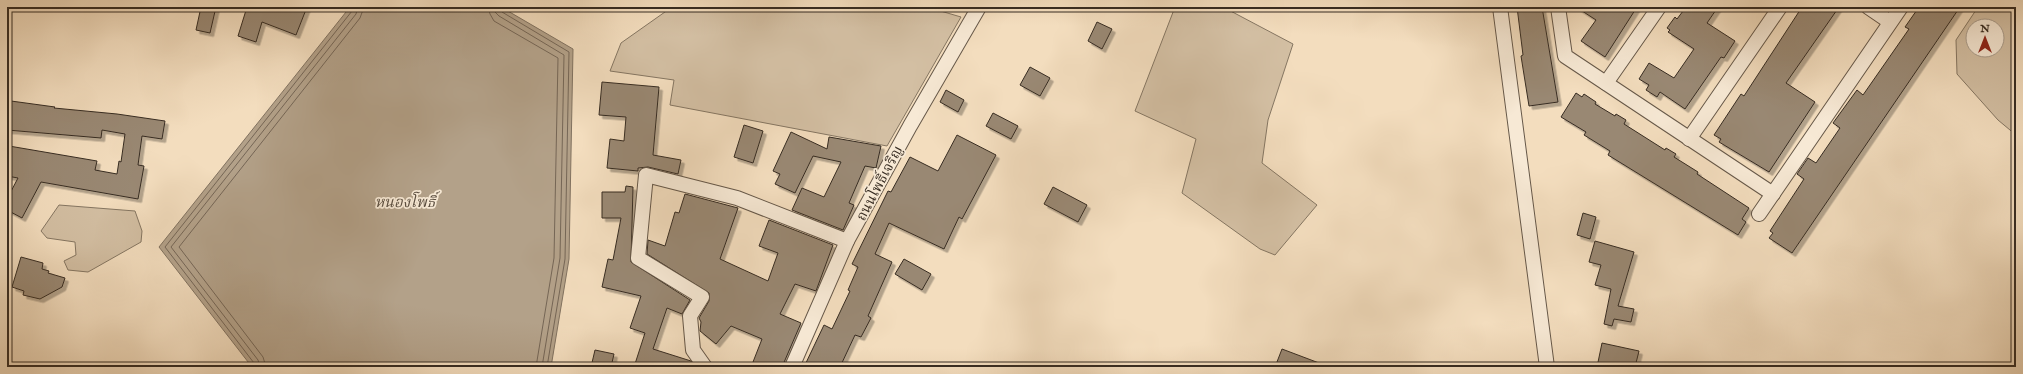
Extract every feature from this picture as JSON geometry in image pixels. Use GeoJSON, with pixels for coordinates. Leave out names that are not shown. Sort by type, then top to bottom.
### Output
{"type":"FeatureCollection","features":[{"type":"Feature","properties":{"kind":"street","name":"ถนนโพธิ์เจริญ"},"geometry":{"type":"LineString","coordinates":[[792,367],[847,241],[910,126],[979,7]]}},
{"type":"Feature","properties":{"kind":"street"},"geometry":{"type":"LineString","coordinates":[[1500,7],[1547,367]]}},
{"type":"Feature","properties":{"kind":"street"},"geometry":{"type":"LineString","coordinates":[[1558,7],[1565,56],[1773,194]]}},
{"type":"Feature","properties":{"kind":"street"},"geometry":{"type":"LineString","coordinates":[[1606,83],[1659,7]]}},
{"type":"Feature","properties":{"kind":"street"},"geometry":{"type":"LineString","coordinates":[[1689,139],[1780,7]]}},
{"type":"Feature","properties":{"kind":"street"},"geometry":{"type":"LineString","coordinates":[[1868,7],[1890,22]]}},
{"type":"Feature","properties":{"kind":"street"},"geometry":{"type":"LineString","coordinates":[[1759,214],[1901,7]]}},
{"type":"Feature","properties":{"kind":"street"},"geometry":{"type":"LineString","coordinates":[[705,367],[693,350],[690,316],[702,297],[638,258],[646,175],[737,198],[847,241]]}},
{"type":"Feature","properties":{"kind":"shaded area"},"geometry":{"type":"Polygon","coordinates":[[[672,7],[927,7],[961,17],[887,146],[670,105],[674,80],[610,71],[621,43],[672,7]]]}},
{"type":"Feature","properties":{"kind":"shaded area"},"geometry":{"type":"Polygon","coordinates":[[[1175,7],[1223,7],[1293,44],[1268,120],[1262,163],[1317,205],[1275,255],[1260,249],[1182,193],[1196,139],[1135,111],[1175,7]]]}},
{"type":"Feature","properties":{"kind":"shaded area"},"geometry":{"type":"Polygon","coordinates":[[[1978,7],[2016,7],[2016,135],[1998,120],[1957,74],[1956,40],[1965,26],[1965,58],[2005,58],[2005,18],[1971,18],[1978,7]]]}},
{"type":"Feature","properties":{"kind":"shaded area"},"geometry":{"type":"Polygon","coordinates":[[[59,205],[135,211],[142,231],[141,242],[88,272],[68,270],[64,261],[76,255],[75,242],[47,238],[41,231],[59,205]]]}},
{"type":"Feature","properties":{"kind":"water","name":"หนองโพธิ์"},"geometry":{"type":"Polygon","coordinates":[[[350,7],[501,7],[573,49],[569,259],[551,367],[252,367],[159,247],[350,7]]]}},
{"type":"Feature","properties":{"kind":"building"},"geometry":{"type":"Polygon","coordinates":[[[201,7],[216,7],[210,33],[196,30],[201,7]]]}},
{"type":"Feature","properties":{"kind":"building"},"geometry":{"type":"Polygon","coordinates":[[[247,7],[307,7],[296,35],[262,22],[256,42],[238,36],[247,7]]]}},
{"type":"Feature","properties":{"kind":"building"},"geometry":{"type":"Polygon","coordinates":[[[1517,7],[1542,7],[1558,102],[1529,106],[1521,56],[1523,55],[1517,7]]]}},
{"type":"Feature","properties":{"kind":"building"},"geometry":{"type":"Polygon","coordinates":[[[1576,7],[1637,7],[1605,57],[1581,41],[1596,20],[1576,7]]]}},
{"type":"Feature","properties":{"kind":"building"},"geometry":{"type":"Polygon","coordinates":[[[1686,7],[1718,7],[1707,23],[1735,41],[1724,58],[1721,57],[1685,109],[1660,92],[1657,97],[1646,90],[1649,85],[1639,79],[1649,63],[1674,78],[1694,49],[1668,32],[1670,30],[1667,28],[1675,17],[1677,19],[1686,7]]]}},
{"type":"Feature","properties":{"kind":"building"},"geometry":{"type":"Polygon","coordinates":[[[1802,7],[1839,7],[1786,83],[1815,102],[1769,172],[1719,142],[1721,139],[1714,135],[1741,94],[1744,96],[1802,7]]]}},
{"type":"Feature","properties":{"kind":"building"},"geometry":{"type":"Polygon","coordinates":[[[1919,7],[1960,7],[1792,253],[1769,238],[1773,233],[1770,231],[1804,179],[1797,174],[1808,158],[1816,163],[1840,128],[1833,123],[1857,90],[1863,95],[1909,29],[1905,27],[1919,7]]]}},
{"type":"Feature","properties":{"kind":"building"},"geometry":{"type":"Polygon","coordinates":[[[1097,22],[1112,29],[1102,49],[1088,41],[1097,22]]]}},
{"type":"Feature","properties":{"kind":"building"},"geometry":{"type":"Polygon","coordinates":[[[1030,67],[1050,78],[1040,96],[1020,85],[1030,67]]]}},
{"type":"Feature","properties":{"kind":"building"},"geometry":{"type":"Polygon","coordinates":[[[602,82],[659,87],[653,155],[681,160],[678,174],[648,167],[638,168],[638,171],[607,168],[610,139],[624,141],[626,117],[599,115],[602,82]]]}},
{"type":"Feature","properties":{"kind":"building"},"geometry":{"type":"Polygon","coordinates":[[[946,90],[964,100],[958,112],[940,102],[946,90]]]}},
{"type":"Feature","properties":{"kind":"building"},"geometry":{"type":"Polygon","coordinates":[[[1576,93],[1582,97],[1584,94],[1596,102],[1595,104],[1615,116],[1616,114],[1626,120],[1624,124],[1665,150],[1666,148],[1676,154],[1674,157],[1749,208],[1742,219],[1746,222],[1738,235],[1608,155],[1610,151],[1584,135],[1586,132],[1561,117],[1576,93]]]}},
{"type":"Feature","properties":{"kind":"building"},"geometry":{"type":"Polygon","coordinates":[[[11,101],[55,107],[54,108],[117,114],[165,121],[162,139],[142,136],[138,165],[144,166],[138,199],[41,182],[22,218],[7,210],[7,199],[18,178],[7,176],[9,146],[97,161],[95,170],[117,174],[119,161],[121,162],[125,134],[102,130],[101,138],[7,130],[11,101]]]}},
{"type":"Feature","properties":{"kind":"building"},"geometry":{"type":"Polygon","coordinates":[[[993,113],[1018,126],[1011,139],[986,126],[993,113]]]}},
{"type":"Feature","properties":{"kind":"building"},"geometry":{"type":"Polygon","coordinates":[[[744,125],[763,131],[753,163],[734,157],[744,125]]]}},
{"type":"Feature","properties":{"kind":"building"},"geometry":{"type":"Polygon","coordinates":[[[791,132],[827,149],[829,137],[881,146],[876,168],[865,166],[849,203],[854,205],[843,230],[792,210],[802,188],[824,197],[841,162],[813,156],[795,193],[775,184],[780,174],[773,171],[791,132]]]}},
{"type":"Feature","properties":{"kind":"building"},"geometry":{"type":"Polygon","coordinates":[[[957,135],[996,155],[962,219],[959,217],[944,249],[889,223],[875,254],[892,262],[868,316],[871,318],[861,337],[855,335],[840,367],[804,367],[824,325],[832,329],[850,291],[848,290],[858,267],[852,264],[888,191],[891,192],[910,157],[938,171],[957,135]]]}},
{"type":"Feature","properties":{"kind":"building"},"geometry":{"type":"Polygon","coordinates":[[[626,186],[633,187],[631,262],[690,300],[682,314],[667,308],[653,349],[691,361],[695,367],[634,367],[645,333],[630,328],[641,296],[602,287],[608,259],[613,260],[621,218],[602,218],[602,192],[625,192],[626,186]]]}},
{"type":"Feature","properties":{"kind":"building"},"geometry":{"type":"Polygon","coordinates":[[[1053,187],[1087,205],[1078,222],[1044,204],[1053,187]]]}},
{"type":"Feature","properties":{"kind":"building"},"geometry":{"type":"Polygon","coordinates":[[[685,194],[738,208],[720,259],[768,281],[778,253],[759,246],[769,220],[833,245],[816,291],[795,284],[780,314],[801,323],[782,367],[766,367],[753,362],[762,339],[731,326],[716,344],[700,331],[701,322],[699,318],[709,301],[709,293],[647,254],[648,240],[665,246],[675,212],[679,213],[685,194]]]}},
{"type":"Feature","properties":{"kind":"building"},"geometry":{"type":"Polygon","coordinates":[[[1583,213],[1596,217],[1590,239],[1577,235],[1583,213]]]}},
{"type":"Feature","properties":{"kind":"building"},"geometry":{"type":"Polygon","coordinates":[[[1595,241],[1634,252],[1618,306],[1634,309],[1631,322],[1614,319],[1612,326],[1604,324],[1611,289],[1595,285],[1601,265],[1589,262],[1595,241]]]}},
{"type":"Feature","properties":{"kind":"building"},"geometry":{"type":"Polygon","coordinates":[[[21,257],[43,263],[42,269],[49,271],[48,273],[65,278],[62,287],[40,299],[23,295],[24,291],[12,287],[21,257]]]}},
{"type":"Feature","properties":{"kind":"building"},"geometry":{"type":"Polygon","coordinates":[[[904,259],[931,274],[922,290],[895,274],[904,259]]]}},
{"type":"Feature","properties":{"kind":"building"},"geometry":{"type":"Polygon","coordinates":[[[1602,343],[1639,351],[1635,367],[1597,367],[1602,343]]]}},
{"type":"Feature","properties":{"kind":"building"},"geometry":{"type":"Polygon","coordinates":[[[1282,349],[1327,366],[1327,367],[1275,367],[1282,349]]]}},
{"type":"Feature","properties":{"kind":"building"},"geometry":{"type":"Polygon","coordinates":[[[595,350],[614,354],[611,367],[591,367],[595,350]]]}}]}
